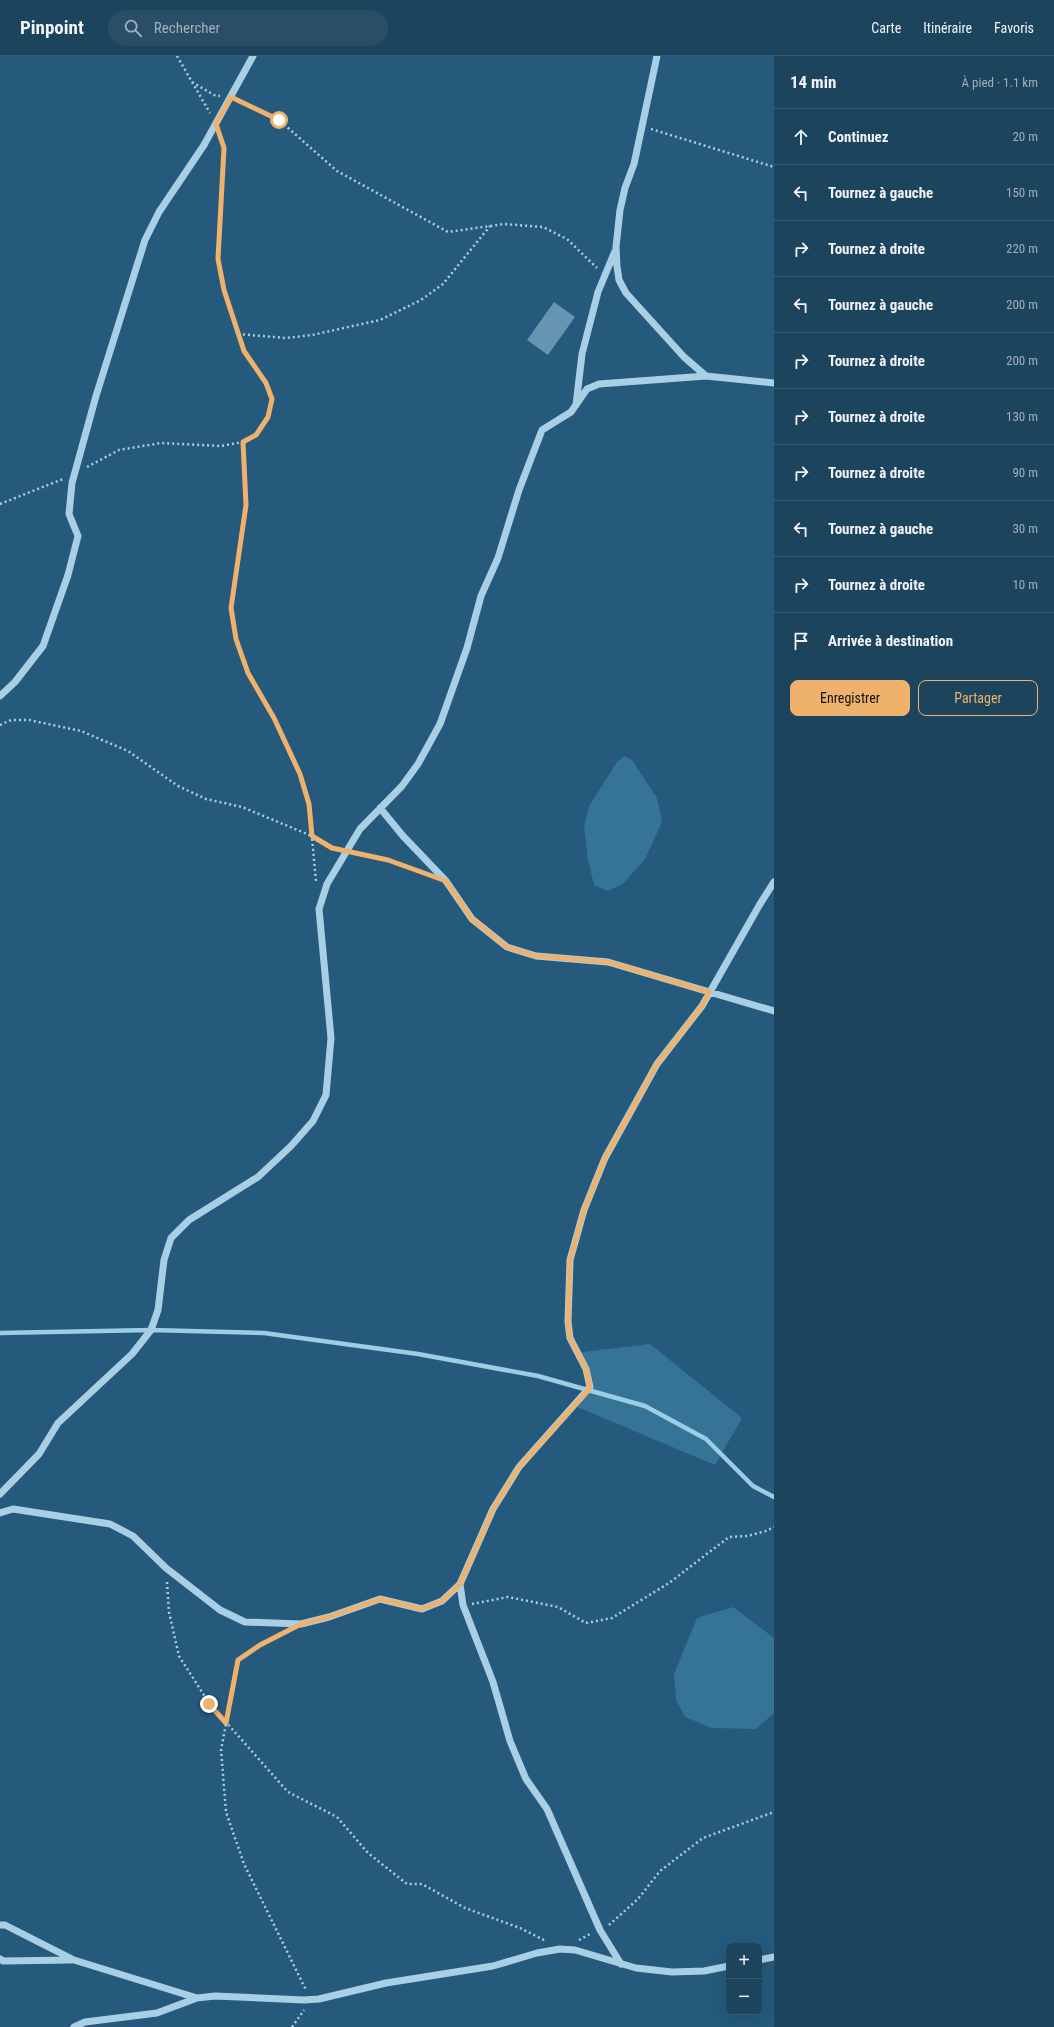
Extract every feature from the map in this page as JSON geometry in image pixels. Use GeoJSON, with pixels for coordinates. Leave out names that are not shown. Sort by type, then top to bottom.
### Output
{"type":"FeatureCollection","features":[{"type":"Feature","properties":{"kind":"street"},"geometry":{"type":"LineString","coordinates":[[0,696],[15,682],[43,646],[68,575],[78,536],[69,514],[74,475],[145,240],[159,212],[216,124],[253,56]]}},
{"type":"Feature","properties":{"kind":"street"},"geometry":{"type":"LineString","coordinates":[[657,56],[634,164],[622,199],[616,251],[619,280],[626,293],[684,357],[706,376]]}},
{"type":"Feature","properties":{"kind":"street"},"geometry":{"type":"LineString","coordinates":[[575,407],[582,354],[598,292],[616,251]]}},
{"type":"Feature","properties":{"kind":"street"},"geometry":{"type":"LineString","coordinates":[[0,1494],[39,1454],[58,1424],[132,1354],[151,1330],[158,1310],[164,1260],[171,1238],[189,1220],[258,1177],[291,1146],[313,1121],[326,1095],[331,1038],[319,909],[327,884],[360,829],[402,786],[418,764],[440,724],[467,648],[481,596],[498,558],[519,490],[542,430],[563,417],[575,407],[588,389],[595,384],[706,376],[774,383]]}},
{"type":"Feature","properties":{"kind":"street"},"geometry":{"type":"LineString","coordinates":[[380,808],[403,836],[446,881],[472,919],[507,947],[536,956],[608,962],[774,1011]]}},
{"type":"Feature","properties":{"kind":"street"},"geometry":{"type":"LineString","coordinates":[[0,1513],[13,1510],[110,1524],[133,1536],[166,1568],[220,1610],[245,1622],[301,1624],[329,1617],[380,1599],[422,1609],[442,1601],[460,1584],[493,1509],[519,1467],[590,1388],[586,1369],[570,1338],[568,1322],[570,1260],[584,1210],[605,1158],[657,1064],[702,1006],[774,882]]}},
{"type":"Feature","properties":{"kind":"street"},"geometry":{"type":"LineString","coordinates":[[460,1584],[463,1605],[493,1682],[515,1754],[526,1779],[547,1809],[600,1930],[621,1964]]}},
{"type":"Feature","properties":{"kind":"street"},"geometry":{"type":"LineString","coordinates":[[0,1925],[5,1925],[74,1960],[197,1998]]}},
{"type":"Feature","properties":{"kind":"street"},"geometry":{"type":"LineString","coordinates":[[74,2027],[85,2022],[157,2013],[197,1998],[215,1996],[311,2000],[386,1983],[493,1966],[537,1953],[560,1949],[575,1950],[636,1968],[672,1972],[704,1971],[726,1967]]}},
{"type":"Feature","properties":{"kind":"street"},"geometry":{"type":"LineString","coordinates":[[762,1959],[774,1957]]}},
{"type":"Feature","properties":{"kind":"street"},"geometry":{"type":"LineString","coordinates":[[0,1958],[3,1960],[74,1960]]}},
{"type":"Feature","properties":{"kind":"path"},"geometry":{"type":"LineString","coordinates":[[0,504],[74,475],[119,450],[161,444],[221,446],[243,442],[256,435],[268,417],[272,399],[266,383],[244,351],[224,290],[218,259],[224,148],[216,124],[176,56]]}},
{"type":"Feature","properties":{"kind":"path"},"geometry":{"type":"LineString","coordinates":[[192,82],[214,95],[231,97],[279,120],[337,171],[448,232],[504,224],[543,226],[567,239],[605,275]]}},
{"type":"Feature","properties":{"kind":"path"},"geometry":{"type":"LineString","coordinates":[[641,126],[774,167]]}},
{"type":"Feature","properties":{"kind":"path"},"geometry":{"type":"LineString","coordinates":[[238,334],[286,338],[312,335],[380,320],[421,300],[443,284],[490,226]]}},
{"type":"Feature","properties":{"kind":"path"},"geometry":{"type":"LineString","coordinates":[[243,442],[246,505],[231,608],[236,639],[248,673],[274,718],[300,774],[309,804],[316,887]]}},
{"type":"Feature","properties":{"kind":"path"},"geometry":{"type":"LineString","coordinates":[[0,725],[11,720],[29,720],[81,731],[128,751],[178,786],[206,799],[242,807],[312,836],[332,848],[388,860],[424,873]]}},
{"type":"Feature","properties":{"kind":"path"},"geometry":{"type":"LineString","coordinates":[[463,1605],[508,1597],[558,1607],[586,1623],[612,1618],[669,1583],[729,1537],[746,1536],[766,1531],[774,1527]]}},
{"type":"Feature","properties":{"kind":"path"},"geometry":{"type":"LineString","coordinates":[[166,1568],[169,1612],[179,1656],[209,1704],[288,1792],[337,1817],[368,1853],[407,1884],[422,1884],[465,1908],[520,1928],[560,1949],[614,1923],[629,1908],[660,1871],[703,1838],[774,1812]]}},
{"type":"Feature","properties":{"kind":"path"},"geometry":{"type":"LineString","coordinates":[[292,2027],[311,2000],[244,1864],[226,1812],[221,1750],[238,1660],[260,1645],[301,1624]]}},
{"type":"Feature","properties":{"kind":"shaded area"},"geometry":{"type":"Polygon","coordinates":[[[624,756],[632,760],[657,798],[662,822],[645,859],[623,884],[608,891],[594,885],[588,860],[584,826],[589,806],[617,762],[624,756]]]}},
{"type":"Feature","properties":{"kind":"shaded area"},"geometry":{"type":"Polygon","coordinates":[[[650,1344],[742,1418],[715,1465],[575,1406],[590,1387],[578,1354],[583,1352],[650,1344]]]}},
{"type":"Feature","properties":{"kind":"shaded area"},"geometry":{"type":"Polygon","coordinates":[[[733,1607],[774,1638],[774,1713],[756,1729],[712,1728],[685,1717],[676,1700],[674,1674],[697,1618],[733,1607]]]}},
{"type":"Feature","properties":{"kind":"building"},"geometry":{"type":"Polygon","coordinates":[[[554,302],[575,317],[548,355],[527,340],[554,302]]]}},
{"type":"Feature","properties":{"kind":"waterway"},"geometry":{"type":"LineString","coordinates":[[0,1333],[151,1330],[264,1333],[418,1354],[538,1376],[645,1406],[706,1439],[753,1486],[774,1497]]}},
{"type":"Feature","properties":{"kind":"route"},"geometry":{"type":"LineString","coordinates":[[209,1704],[226,1723],[238,1660],[260,1645],[301,1624],[329,1617],[380,1599],[422,1609],[442,1601],[460,1584],[493,1509],[519,1467],[590,1388],[586,1369],[570,1338],[568,1322],[570,1260],[584,1210],[605,1158],[657,1064],[702,1006],[709,992],[608,962],[536,956],[507,947],[472,919],[446,881],[388,860],[332,848],[312,836],[309,804],[300,774],[274,718],[248,673],[236,639],[231,608],[246,505],[243,442],[256,435],[268,417],[272,399],[266,383],[244,351],[224,290],[218,259],[224,148],[216,124],[231,97],[279,120]]}}]}
